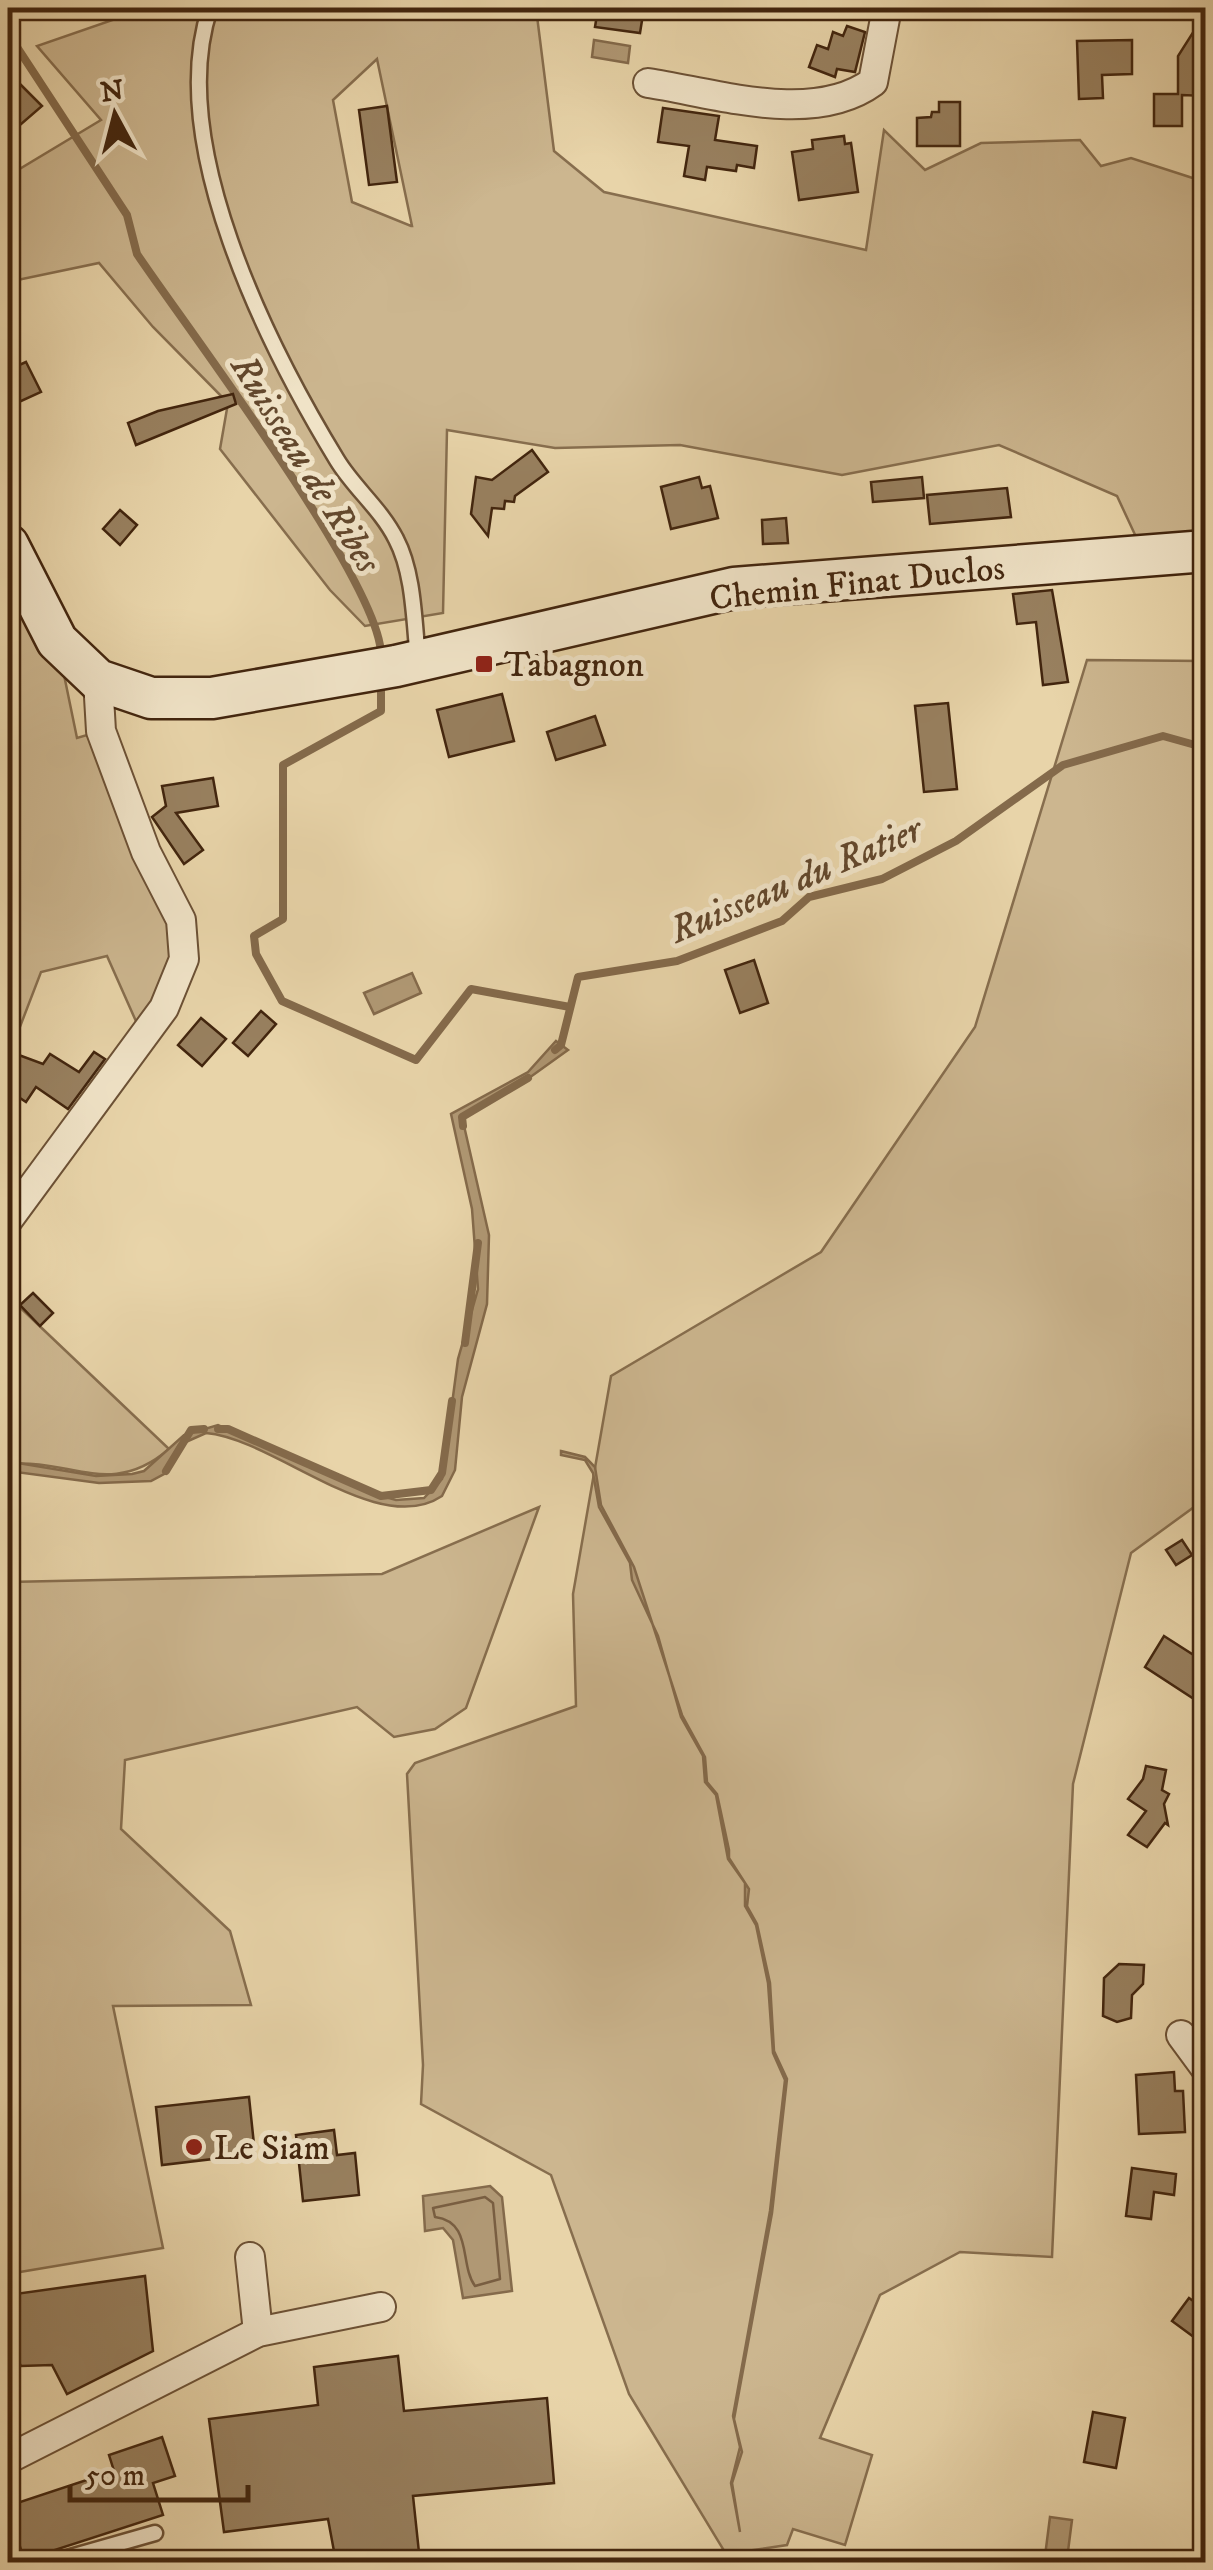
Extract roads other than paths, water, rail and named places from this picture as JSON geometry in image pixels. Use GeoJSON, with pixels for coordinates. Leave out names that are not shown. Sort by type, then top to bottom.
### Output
{"type":"FeatureCollection","features":[{"type":"Feature","properties":{"kind":"main road"},"geometry":{"type":"LineString","coordinates":[[8,545],[57,641],[98,680]]}},
{"type":"Feature","properties":{"kind":"main road","name":"Chemin Finat Duclos"},"geometry":{"type":"LineString","coordinates":[[98,680],[151,698],[212,698],[407,664],[734,588],[1206,551]]}},
{"type":"Feature","properties":{"kind":"street"},"geometry":{"type":"LineString","coordinates":[[648,82],[798,105],[858,93],[873,82],[887,8]]}},
{"type":"Feature","properties":{"kind":"street"},"geometry":{"type":"LineString","coordinates":[[8,1220],[164,1008],[184,959],[181,920],[146,852],[102,731],[98,680]]}},
{"type":"Feature","properties":{"kind":"street"},"geometry":{"type":"LineString","coordinates":[[1181,2035],[1206,2069]]}},
{"type":"Feature","properties":{"kind":"street"},"geometry":{"type":"LineString","coordinates":[[250,2256],[258,2332]]}},
{"type":"Feature","properties":{"kind":"street"},"geometry":{"type":"LineString","coordinates":[[8,2459],[258,2332],[380,2307]]}},
{"type":"Feature","properties":{"kind":"lane"},"geometry":{"type":"LineString","coordinates":[[210,8],[200,38],[197,79],[211,167],[233,246],[313,421],[344,472],[398,542],[407,664]]}},
{"type":"Feature","properties":{"kind":"lane"},"geometry":{"type":"LineString","coordinates":[[54,2562],[156,2533]]}},
{"type":"Feature","properties":{"kind":"water"},"geometry":{"type":"Polygon","coordinates":[[[594,40],[630,46],[628,63],[592,57],[594,40]]]}},
{"type":"Feature","properties":{"kind":"water"},"geometry":{"type":"Polygon","coordinates":[[[412,973],[421,993],[374,1014],[364,993],[412,973]]]}},
{"type":"Feature","properties":{"kind":"water"},"geometry":{"type":"Polygon","coordinates":[[[556,1041],[568,1050],[522,1083],[462,1117],[489,1235],[487,1304],[462,1397],[455,1470],[442,1496],[416,1506],[388,1505],[357,1497],[263,1451],[206,1433],[179,1445],[164,1474],[151,1481],[99,1483],[8,1471],[8,1463],[18,1463],[96,1476],[132,1474],[144,1471],[184,1435],[218,1425],[375,1494],[396,1500],[424,1498],[442,1479],[458,1359],[478,1289],[472,1209],[451,1114],[528,1072],[556,1041]]]}},
{"type":"Feature","properties":{"kind":"water"},"geometry":{"type":"Polygon","coordinates":[[[561,1451],[585,1457],[595,1467],[601,1505],[634,1567],[653,1624],[632,1580],[630,1563],[599,1507],[593,1473],[585,1460],[561,1455],[561,1451]]]}},
{"type":"Feature","properties":{"kind":"water"},"geometry":{"type":"Polygon","coordinates":[[[669,1676],[682,1715],[705,1757],[707,1782],[717,1794],[729,1858],[749,1889],[747,1906],[757,1924],[770,1983],[774,2051],[787,2079],[772,2213],[734,2419],[742,2452],[732,2483],[740,2532],[731,2483],[740,2447],[733,2416],[770,2211],[785,2080],[773,2053],[768,1983],[756,1925],[745,1906],[745,1883],[728,1859],[716,1795],[705,1782],[703,1756],[681,1717],[669,1676]]]}},
{"type":"Feature","properties":{"kind":"water"},"geometry":{"type":"Polygon","coordinates":[[[490,2186],[502,2197],[512,2291],[463,2298],[453,2240],[443,2228],[425,2231],[423,2196],[490,2186]]]}},
{"type":"Feature","properties":{"kind":"water"},"geometry":{"type":"Polygon","coordinates":[[[1050,2517],[1072,2520],[1067,2559],[1045,2556],[1050,2517]]]}},
{"type":"Feature","properties":{"kind":"waterway","name":"Ruisseau de Ribes"},"geometry":{"type":"LineString","coordinates":[[15,8],[11,38],[127,215],[137,254],[317,516],[373,620],[381,655]]}},
{"type":"Feature","properties":{"kind":"waterway","name":"Ruisseau de Ribes"},"geometry":{"type":"LineString","coordinates":[[381,679],[381,711],[283,765],[283,919],[254,936],[256,954],[282,1001],[416,1060],[471,989],[570,1007]]}},
{"type":"Feature","properties":{"kind":"waterway","name":"Ruisseau du Ratier"},"geometry":{"type":"LineString","coordinates":[[555,1050],[561,1045],[578,977],[677,961],[782,921],[809,897],[882,879],[956,841],[1063,765],[1163,736],[1206,748]]}},
{"type":"Feature","properties":{"kind":"waterway","name":"Ruisseau du Ratier"},"geometry":{"type":"LineString","coordinates":[[463,1126],[462,1117],[528,1078]]}},
{"type":"Feature","properties":{"kind":"waterway","name":"Ruisseau du Ratier"},"geometry":{"type":"LineString","coordinates":[[465,1343],[478,1243]]}},
{"type":"Feature","properties":{"kind":"waterway","name":"Ruisseau du Ratier"},"geometry":{"type":"LineString","coordinates":[[218,1429],[228,1429],[381,1496],[431,1490],[442,1473],[452,1401]]}},
{"type":"Feature","properties":{"kind":"waterway","name":"Ruisseau du Ratier"},"geometry":{"type":"LineString","coordinates":[[166,1471],[191,1430],[204,1429]]}},
{"type":"Feature","properties":{"kind":"place","name":"Tabagnon"},"geometry":{"type":"Point","coordinates":[484,664]}},
{"type":"Feature","properties":{"kind":"place","name":"Le Siam"},"geometry":{"type":"Point","coordinates":[194,2147]}}]}
